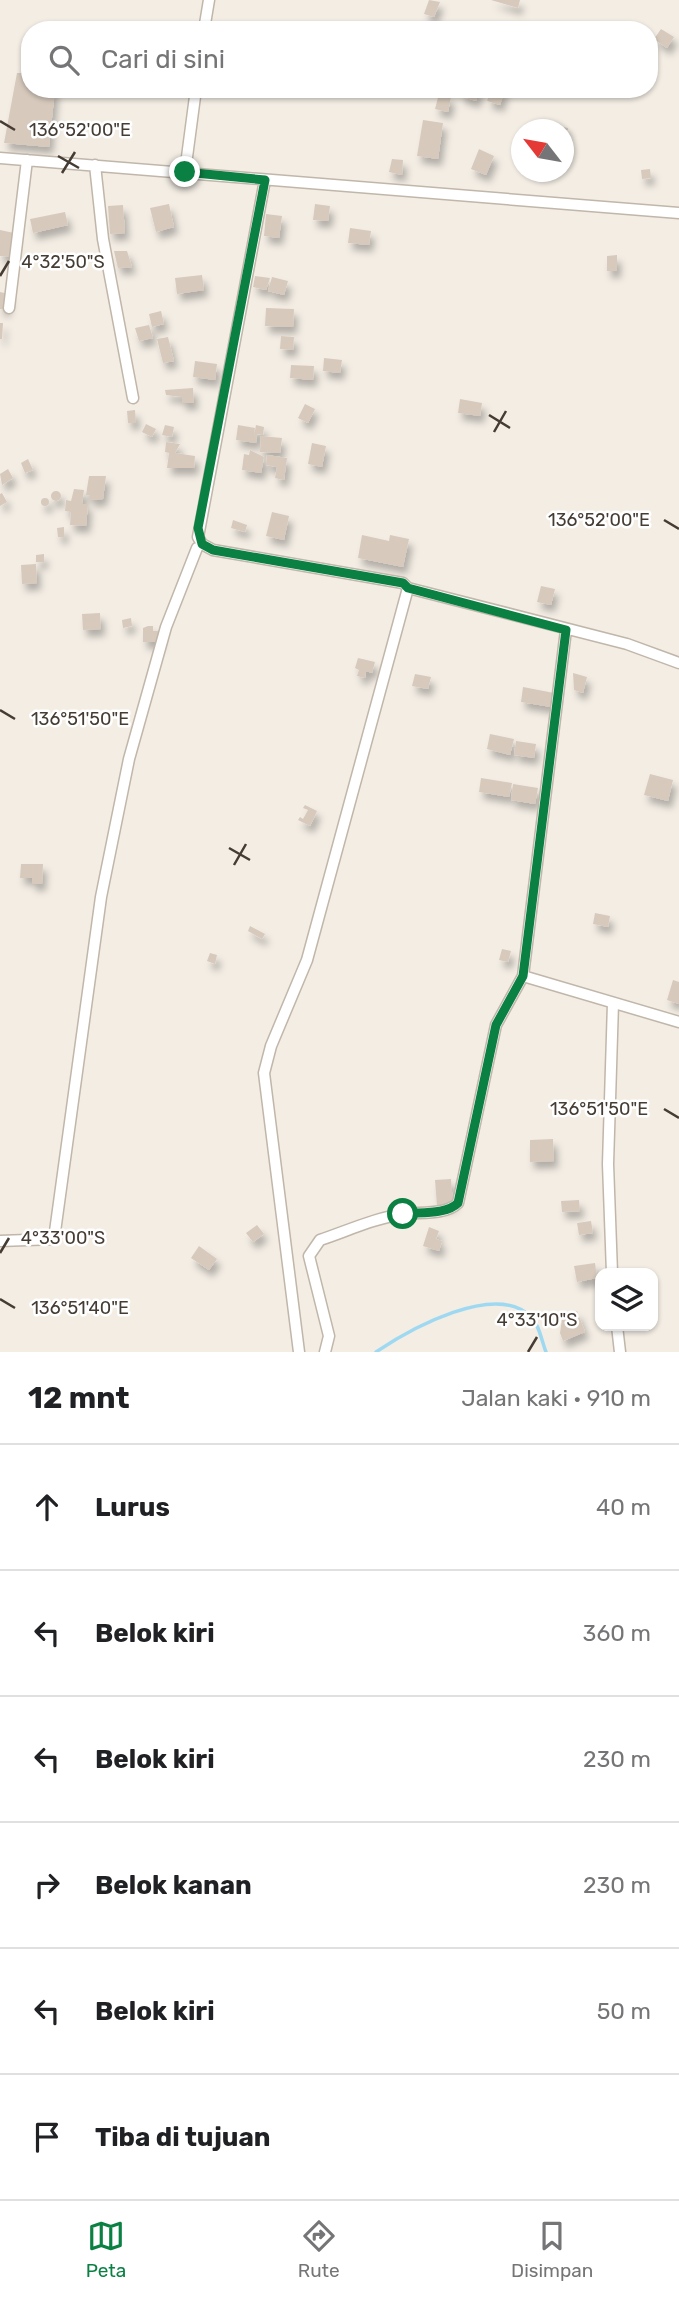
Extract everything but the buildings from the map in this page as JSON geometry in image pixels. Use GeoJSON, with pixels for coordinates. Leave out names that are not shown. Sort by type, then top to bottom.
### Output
{"type":"FeatureCollection","features":[{"type":"Feature","properties":{"kind":"street"},"geometry":{"type":"LineString","coordinates":[[206,21],[209,0]]}},
{"type":"Feature","properties":{"kind":"street"},"geometry":{"type":"LineString","coordinates":[[185,172],[195,98]]}},
{"type":"Feature","properties":{"kind":"street"},"geometry":{"type":"LineString","coordinates":[[0,158],[590,203],[679,213]]}},
{"type":"Feature","properties":{"kind":"street"},"geometry":{"type":"LineString","coordinates":[[9,308],[27,160]]}},
{"type":"Feature","properties":{"kind":"street"},"geometry":{"type":"LineString","coordinates":[[95,165],[103,239],[133,398]]}},
{"type":"Feature","properties":{"kind":"street"},"geometry":{"type":"LineString","coordinates":[[265,180],[198,537],[202,544],[213,550],[403,583],[408,588],[628,644],[679,663]]}},
{"type":"Feature","properties":{"kind":"street"},"geometry":{"type":"LineString","coordinates":[[0,1241],[54,1239],[102,897],[127,772],[166,627],[197,548]]}},
{"type":"Feature","properties":{"kind":"street"},"geometry":{"type":"LineString","coordinates":[[299,1352],[264,1073],[271,1046],[307,960],[408,588]]}},
{"type":"Feature","properties":{"kind":"street"},"geometry":{"type":"LineString","coordinates":[[325,1352],[329,1336],[309,1256],[311,1249],[320,1240],[396,1215],[456,1206],[496,1025],[523,976],[566,630]]}},
{"type":"Feature","properties":{"kind":"street"},"geometry":{"type":"LineString","coordinates":[[523,976],[679,1022]]}},
{"type":"Feature","properties":{"kind":"street"},"geometry":{"type":"LineString","coordinates":[[612,1268],[608,1164],[613,1003]]}},
{"type":"Feature","properties":{"kind":"street"},"geometry":{"type":"LineString","coordinates":[[618,1331],[620,1352]]}},
{"type":"Feature","properties":{"kind":"waterway"},"geometry":{"type":"LineString","coordinates":[[376,1352],[431,1321],[453,1312],[497,1304],[516,1307],[531,1317],[546,1352]]}},
{"type":"Feature","properties":{"kind":"route"},"geometry":{"type":"LineString","coordinates":[[185,172],[265,180],[198,528],[198,537],[202,544],[213,550],[403,583],[408,588],[566,630],[523,976],[496,1025],[458,1203],[453,1208],[403,1214]]}}]}
